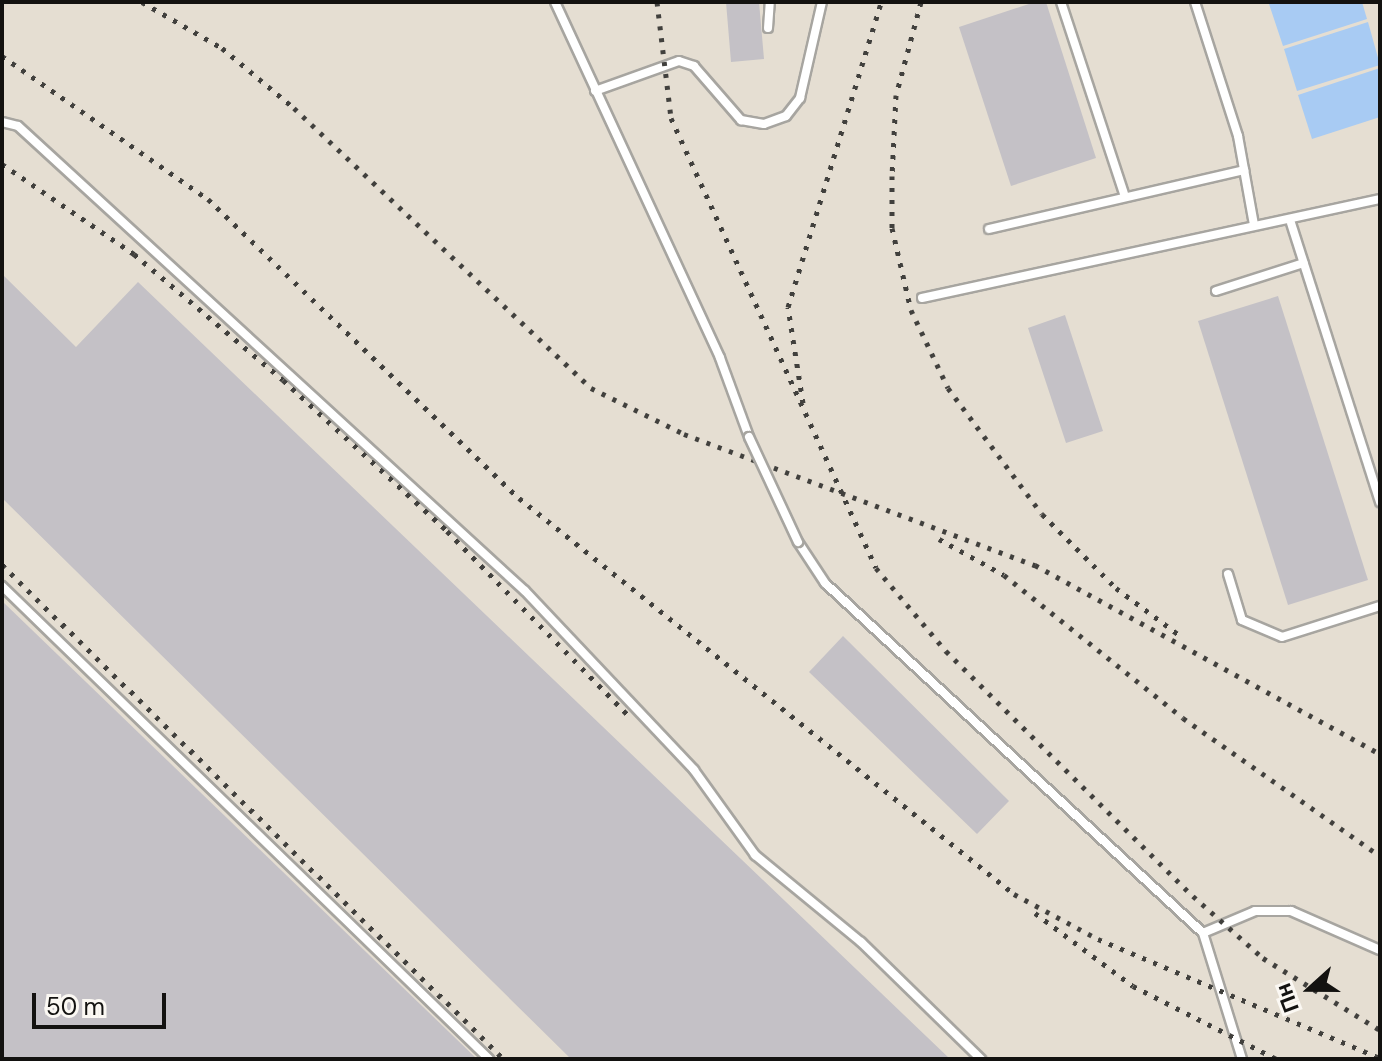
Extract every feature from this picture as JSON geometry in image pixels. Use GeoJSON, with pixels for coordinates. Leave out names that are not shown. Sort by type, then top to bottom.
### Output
{"type":"FeatureCollection","features":[{"type":"Feature","properties":{"kind":"lane"},"geometry":{"type":"LineString","coordinates":[[555,2],[720,358],[749,437],[798,542],[825,583],[1203,933],[1242,1059]]}},
{"type":"Feature","properties":{"kind":"lane"},"geometry":{"type":"LineString","coordinates":[[768,28],[770,2]]}},
{"type":"Feature","properties":{"kind":"lane"},"geometry":{"type":"LineString","coordinates":[[595,91],[679,61],[694,66],[741,120],[764,124],[786,116],[800,98],[822,2]]}},
{"type":"Feature","properties":{"kind":"lane"},"geometry":{"type":"LineString","coordinates":[[1061,2],[1124,194]]}},
{"type":"Feature","properties":{"kind":"lane"},"geometry":{"type":"LineString","coordinates":[[1195,2],[1244,170],[1254,225]]}},
{"type":"Feature","properties":{"kind":"lane"},"geometry":{"type":"LineString","coordinates":[[2,122],[18,126],[525,591],[694,770],[755,855],[861,942],[981,1059]]}},
{"type":"Feature","properties":{"kind":"lane"},"geometry":{"type":"LineString","coordinates":[[989,229],[1124,194],[1244,170]]}},
{"type":"Feature","properties":{"kind":"lane"},"geometry":{"type":"LineString","coordinates":[[922,298],[1254,225],[1291,223],[1380,199]]}},
{"type":"Feature","properties":{"kind":"lane"},"geometry":{"type":"LineString","coordinates":[[1291,223],[1380,502]]}},
{"type":"Feature","properties":{"kind":"lane"},"geometry":{"type":"LineString","coordinates":[[1216,291],[1304,263]]}},
{"type":"Feature","properties":{"kind":"lane"},"geometry":{"type":"LineString","coordinates":[[1228,574],[1242,620],[1282,637],[1380,606]]}},
{"type":"Feature","properties":{"kind":"lane"},"geometry":{"type":"LineString","coordinates":[[2,586],[489,1059]]}},
{"type":"Feature","properties":{"kind":"lane"},"geometry":{"type":"LineString","coordinates":[[1203,933],[1255,911],[1291,911],[1380,950]]}},
{"type":"Feature","properties":{"kind":"shaded area"},"geometry":{"type":"Polygon","coordinates":[[[2,2],[1380,2],[1380,1059],[2,1059],[2,2]]]}},
{"type":"Feature","properties":{"kind":"water"},"geometry":{"type":"Polygon","coordinates":[[[1362,2],[1367,19],[1283,46],[1269,4],[1362,2]]]}},
{"type":"Feature","properties":{"kind":"water"},"geometry":{"type":"Polygon","coordinates":[[[1368,22],[1380,65],[1297,91],[1284,49],[1368,22]]]}},
{"type":"Feature","properties":{"kind":"water"},"geometry":{"type":"Polygon","coordinates":[[[1380,68],[1380,117],[1312,139],[1298,95],[1380,68]]]}},
{"type":"Feature","properties":{"kind":"building"},"geometry":{"type":"Polygon","coordinates":[[[726,2],[759,2],[764,59],[731,62],[726,2]]]}},
{"type":"Feature","properties":{"kind":"building"},"geometry":{"type":"Polygon","coordinates":[[[1035,2],[1046,2],[1096,158],[1011,186],[959,27],[1035,2]]]}},
{"type":"Feature","properties":{"kind":"building"},"geometry":{"type":"Polygon","coordinates":[[[2,274],[76,347],[138,282],[950,1059],[571,1059],[2,498],[2,274]]]}},
{"type":"Feature","properties":{"kind":"building"},"geometry":{"type":"Polygon","coordinates":[[[1278,296],[1368,580],[1288,605],[1198,321],[1278,296]]]}},
{"type":"Feature","properties":{"kind":"building"},"geometry":{"type":"Polygon","coordinates":[[[1065,315],[1103,431],[1066,443],[1028,328],[1065,315]]]}},
{"type":"Feature","properties":{"kind":"building"},"geometry":{"type":"Polygon","coordinates":[[[2,601],[477,1059],[2,1059],[2,601]]]}},
{"type":"Feature","properties":{"kind":"building"},"geometry":{"type":"Polygon","coordinates":[[[843,636],[1009,801],[977,834],[809,672],[843,636]]]}},
{"type":"Feature","properties":{"kind":"railway"},"geometry":{"type":"LineString","coordinates":[[142,2],[222,48],[294,108],[591,388],[684,434],[1035,565],[1380,754]]}},
{"type":"Feature","properties":{"kind":"railway"},"geometry":{"type":"LineString","coordinates":[[657,2],[671,118],[876,568],[946,651],[1193,896],[1263,958],[1380,1030]]}},
{"type":"Feature","properties":{"kind":"railway"},"geometry":{"type":"LineString","coordinates":[[803,403],[788,307],[881,2]]}},
{"type":"Feature","properties":{"kind":"railway"},"geometry":{"type":"LineString","coordinates":[[921,2],[896,95],[892,176],[892,228],[911,310],[948,388],[1042,514],[1116,588],[1182,637]]}},
{"type":"Feature","properties":{"kind":"railway"},"geometry":{"type":"LineString","coordinates":[[2,56],[208,199],[519,498],[1014,894],[1098,939],[1380,1058]]}},
{"type":"Feature","properties":{"kind":"railway"},"geometry":{"type":"LineString","coordinates":[[2,164],[134,254],[283,380],[447,531],[631,718]]}},
{"type":"Feature","properties":{"kind":"railway"},"geometry":{"type":"LineString","coordinates":[[939,539],[1004,575],[1183,718],[1380,856]]}},
{"type":"Feature","properties":{"kind":"railway"},"geometry":{"type":"LineString","coordinates":[[2,565],[504,1059]]}},
{"type":"Feature","properties":{"kind":"railway"},"geometry":{"type":"LineString","coordinates":[[1035,913],[1133,986],[1276,1059]]}}]}
